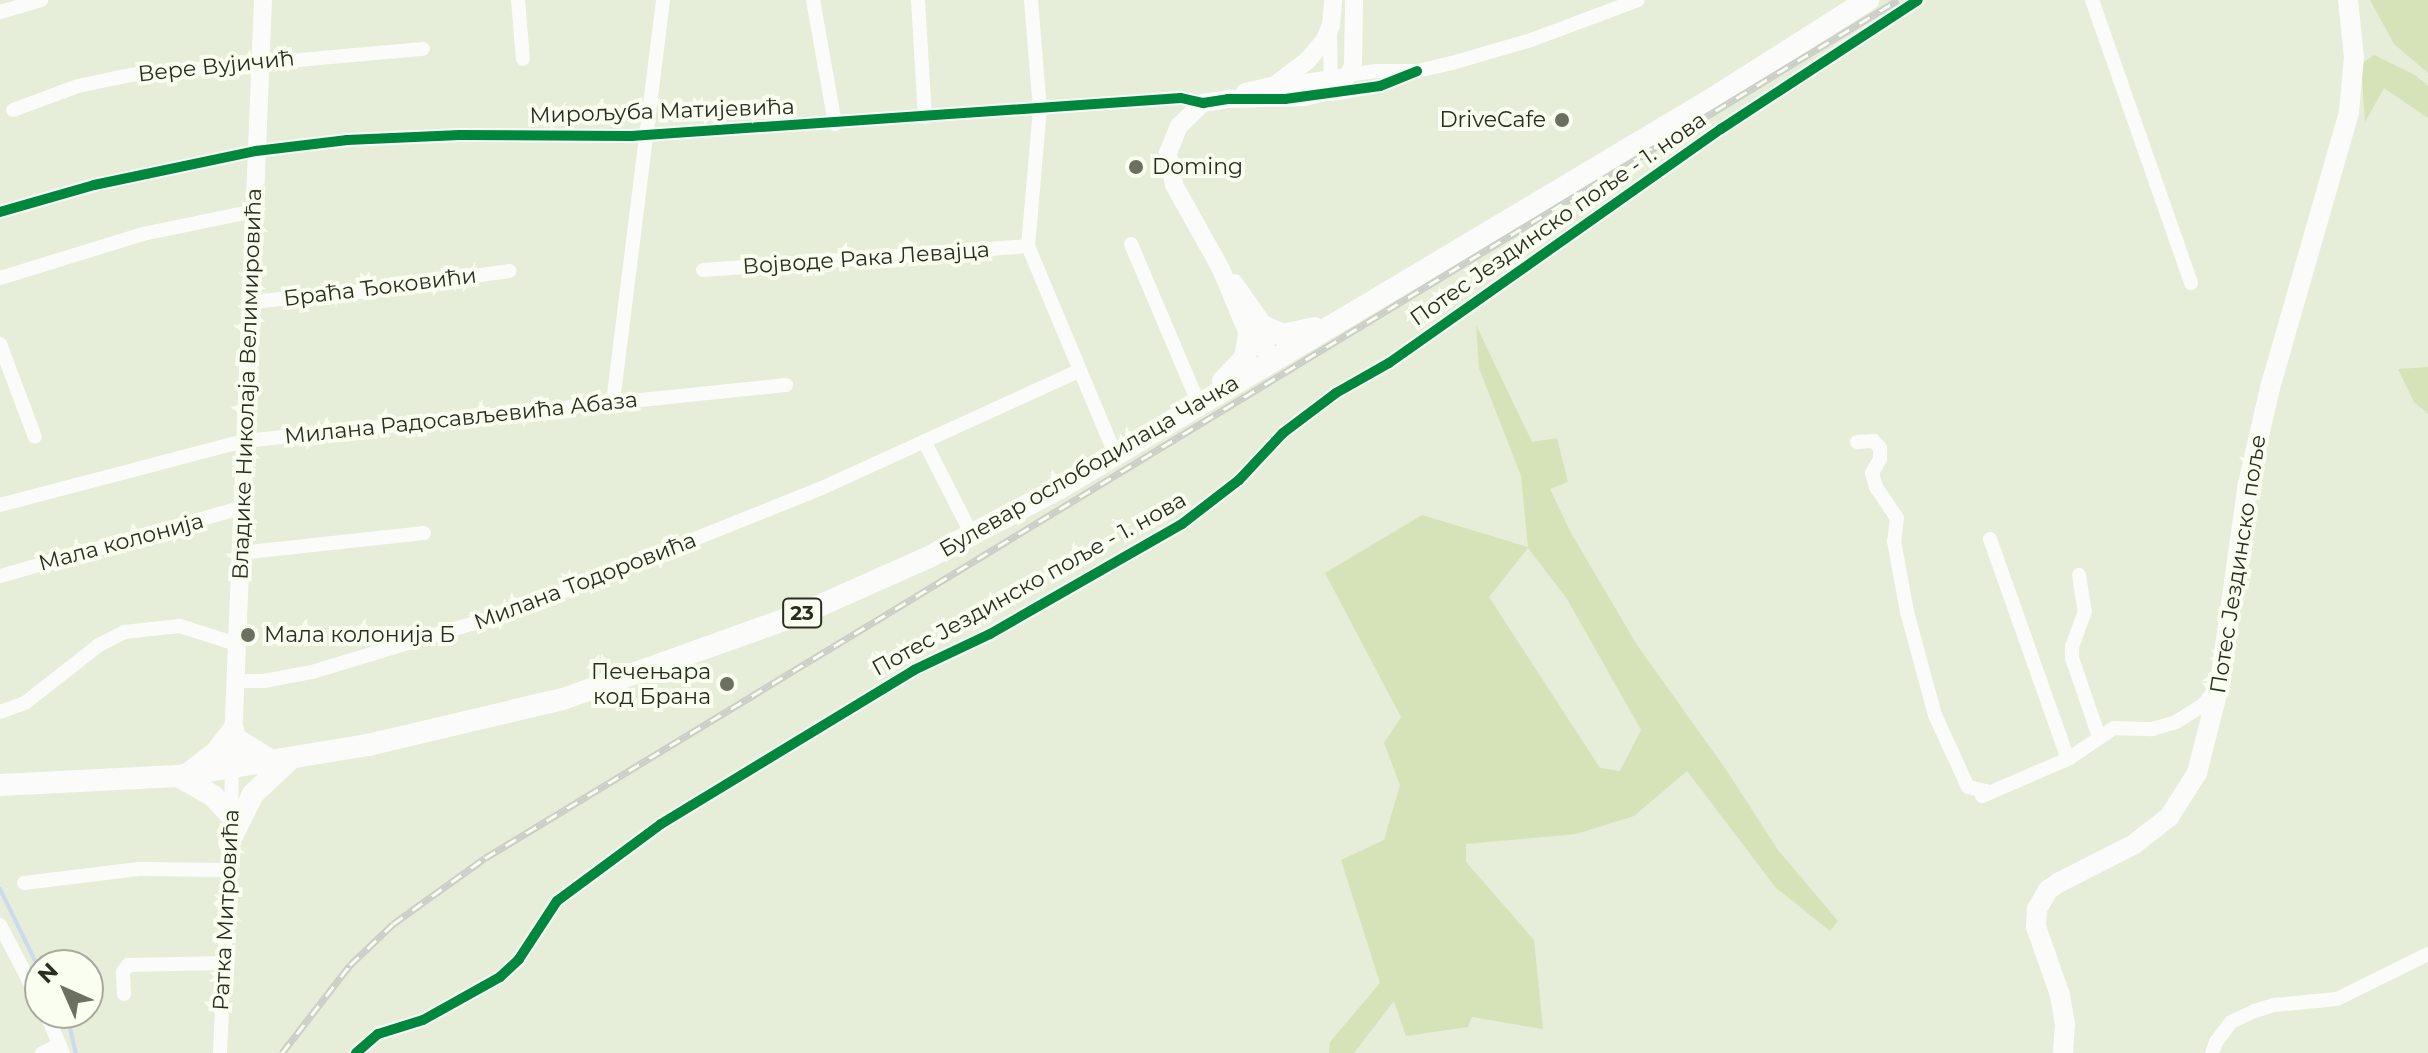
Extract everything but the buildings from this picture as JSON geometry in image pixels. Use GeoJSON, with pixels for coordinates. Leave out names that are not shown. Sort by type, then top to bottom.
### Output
{"type":"FeatureCollection","features":[{"type":"Feature","properties":{"kind":"main road","name":"Булевар ослободилаца Чачка"},"geometry":{"type":"LineString","coordinates":[[0,785],[183,776],[281,761],[485,720],[614,682],[762,630],[881,579],[972,535],[1115,454],[1707,102],[1846,7],[1868,0]]}},
{"type":"Feature","properties":{"kind":"main road","name":"Потес Јездинско поље"},"geometry":{"type":"LineString","coordinates":[[2063,1053],[2063,1010],[2036,927],[2037,909],[2048,890],[2133,845],[2180,804],[2197,773],[2220,682],[2254,457],[2313,231],[2343,143],[2354,57],[2348,0]]}},
{"type":"Feature","properties":{"kind":"main road"},"geometry":{"type":"LineString","coordinates":[[1207,400],[1249,351],[1257,331],[1282,335],[1327,329]]}},
{"type":"Feature","properties":{"kind":"main road"},"geometry":{"type":"LineString","coordinates":[[229,842],[253,794],[281,761],[233,734],[216,752],[183,776],[213,796],[231,815]]}},
{"type":"Feature","properties":{"kind":"street"},"geometry":{"type":"LineString","coordinates":[[0,12],[41,0]]}},
{"type":"Feature","properties":{"kind":"street","name":"Владике Николаја Велимировића"},"geometry":{"type":"LineString","coordinates":[[232,768],[263,0]]}},
{"type":"Feature","properties":{"kind":"street"},"geometry":{"type":"LineString","coordinates":[[518,0],[523,59]]}},
{"type":"Feature","properties":{"kind":"street"},"geometry":{"type":"LineString","coordinates":[[613,402],[663,0]]}},
{"type":"Feature","properties":{"kind":"street"},"geometry":{"type":"LineString","coordinates":[[813,0],[835,124]]}},
{"type":"Feature","properties":{"kind":"street"},"geometry":{"type":"LineString","coordinates":[[918,0],[925,117]]}},
{"type":"Feature","properties":{"kind":"street"},"geometry":{"type":"LineString","coordinates":[[1031,0],[1040,110],[1028,246],[1115,454]]}},
{"type":"Feature","properties":{"kind":"street"},"geometry":{"type":"LineString","coordinates":[[1330,86],[1333,0]]}},
{"type":"Feature","properties":{"kind":"street"},"geometry":{"type":"LineString","coordinates":[[1350,75],[1354,0]]}},
{"type":"Feature","properties":{"kind":"street"},"geometry":{"type":"LineString","coordinates":[[1228,99],[1275,85],[1380,86],[1417,71],[1531,40],[1638,0]]}},
{"type":"Feature","properties":{"kind":"street","name":"Потес Јездинско поље - 1. нова"},"geometry":{"type":"LineString","coordinates":[[356,1053],[378,1034],[423,1020],[500,977],[519,959],[557,901],[661,824],[914,670],[990,634],[1182,524],[1239,480],[1283,433],[1336,393],[1389,363],[1721,129],[1918,0]]}},
{"type":"Feature","properties":{"kind":"street"},"geometry":{"type":"LineString","coordinates":[[2092,0],[2191,283]]}},
{"type":"Feature","properties":{"kind":"street"},"geometry":{"type":"LineString","coordinates":[[1275,85],[1308,60],[1324,41],[1331,25]]}},
{"type":"Feature","properties":{"kind":"street","name":"Вере Вујичић"},"geometry":{"type":"LineString","coordinates":[[13,110],[61,91],[115,77],[260,61],[423,49]]}},
{"type":"Feature","properties":{"kind":"street"},"geometry":{"type":"LineString","coordinates":[[1330,86],[1350,75],[1417,71]]}},
{"type":"Feature","properties":{"kind":"street","name":"Мирољуба Матијевића"},"geometry":{"type":"LineString","coordinates":[[0,212],[94,185],[256,151],[364,139],[647,135],[1181,98],[1203,103],[1228,99],[1285,99],[1330,86]]}},
{"type":"Feature","properties":{"kind":"street"},"geometry":{"type":"LineString","coordinates":[[1203,103],[1179,126],[1171,143],[1169,168],[1179,196],[1271,359]]}},
{"type":"Feature","properties":{"kind":"street"},"geometry":{"type":"LineString","coordinates":[[0,278],[143,234],[254,211]]}},
{"type":"Feature","properties":{"kind":"street"},"geometry":{"type":"LineString","coordinates":[[1131,244],[1207,400]]}},
{"type":"Feature","properties":{"kind":"street","name":"Војводе Рака Левајца"},"geometry":{"type":"LineString","coordinates":[[703,270],[1028,246]]}},
{"type":"Feature","properties":{"kind":"street","name":"Браћа Ђоковићи"},"geometry":{"type":"LineString","coordinates":[[250,302],[360,292],[510,271]]}},
{"type":"Feature","properties":{"kind":"street"},"geometry":{"type":"LineString","coordinates":[[0,344],[35,437]]}},
{"type":"Feature","properties":{"kind":"street","name":"Милана Тодоровића"},"geometry":{"type":"LineString","coordinates":[[234,681],[264,681],[312,672],[517,610],[824,487],[1079,371]]}},
{"type":"Feature","properties":{"kind":"street","name":"Милана Радосављевића Абаза"},"geometry":{"type":"LineString","coordinates":[[0,505],[244,441],[786,385]]}},
{"type":"Feature","properties":{"kind":"street"},"geometry":{"type":"LineString","coordinates":[[924,441],[972,535]]}},
{"type":"Feature","properties":{"kind":"street"},"geometry":{"type":"LineString","coordinates":[[1857,442],[1874,441],[1880,448],[1880,459],[1872,473],[1876,487],[1897,518],[1894,541],[1907,612],[1935,715],[1968,787],[1984,795],[2068,759],[2114,728],[2152,729],[2176,722],[2203,705],[2220,682]]}},
{"type":"Feature","properties":{"kind":"street","name":"Мала колонија"},"geometry":{"type":"LineString","coordinates":[[0,576],[241,508]]}},
{"type":"Feature","properties":{"kind":"street"},"geometry":{"type":"LineString","coordinates":[[240,553],[424,533]]}},
{"type":"Feature","properties":{"kind":"street"},"geometry":{"type":"LineString","coordinates":[[1990,539],[2068,759]]}},
{"type":"Feature","properties":{"kind":"street"},"geometry":{"type":"LineString","coordinates":[[2079,575],[2085,611],[2072,646],[2072,658],[2099,737]]}},
{"type":"Feature","properties":{"kind":"street"},"geometry":{"type":"LineString","coordinates":[[0,712],[25,703],[99,645],[124,632],[180,626],[236,644]]}},
{"type":"Feature","properties":{"kind":"street","name":"Ратка Митровића"},"geometry":{"type":"LineString","coordinates":[[220,1053],[232,768]]}},
{"type":"Feature","properties":{"kind":"street"},"geometry":{"type":"LineString","coordinates":[[24,883],[139,869],[228,870]]}},
{"type":"Feature","properties":{"kind":"street"},"geometry":{"type":"LineString","coordinates":[[1,931],[24,973]]}},
{"type":"Feature","properties":{"kind":"street"},"geometry":{"type":"LineString","coordinates":[[2212,1053],[2231,1022],[2274,1005],[2337,999],[2428,954]]}},
{"type":"Feature","properties":{"kind":"street"},"geometry":{"type":"LineString","coordinates":[[124,994],[123,972],[128,965],[223,963]]}},
{"type":"Feature","properties":{"kind":"street"},"geometry":{"type":"LineString","coordinates":[[42,1053],[61,1049],[53,1029]]}},
{"type":"Feature","properties":{"kind":"green space"},"geometry":{"type":"Polygon","coordinates":[[[2370,0],[2428,0],[2428,73],[2394,44],[2370,0]]]}},
{"type":"Feature","properties":{"kind":"green space"},"geometry":{"type":"Polygon","coordinates":[[[2374,55],[2415,75],[2428,86],[2428,118],[2384,88],[2365,122],[2361,64],[2374,55]]]}},
{"type":"Feature","properties":{"kind":"green space"},"geometry":{"type":"Polygon","coordinates":[[[1476,325],[1532,442],[1557,438],[1568,482],[1550,489],[1571,533],[1637,645],[1727,771],[1778,850],[1838,921],[1830,931],[1776,888],[1687,771],[1634,816],[1576,834],[1466,844],[1466,862],[1534,940],[1543,1029],[1472,1017],[1468,1027],[1406,1036],[1394,1001],[1354,1053],[1329,1053],[1330,1042],[1380,983],[1341,860],[1384,840],[1400,785],[1384,743],[1401,717],[1325,573],[1422,515],[1528,547],[1521,476],[1479,368],[1476,325]],[[1528,548],[1489,597],[1600,768],[1620,771],[1641,730],[1567,599],[1528,548]]]}},
{"type":"Feature","properties":{"kind":"green space"},"geometry":{"type":"Polygon","coordinates":[[[2428,367],[2428,414],[2414,402],[2398,369],[2428,367]]]}},
{"type":"Feature","properties":{"kind":"waterway"},"geometry":{"type":"LineString","coordinates":[[0,889],[29,949]]}},
{"type":"Feature","properties":{"kind":"waterway"},"geometry":{"type":"LineString","coordinates":[[70,1029],[76,1053]]}},
{"type":"Feature","properties":{"kind":"railway"},"geometry":{"type":"LineString","coordinates":[[282,1053],[350,965],[393,924],[485,858],[1898,0]]}},
{"type":"Feature","properties":{"kind":"cycle path"},"geometry":{"type":"LineString","coordinates":[[356,1053],[378,1034],[423,1020],[500,977],[519,959],[557,901],[661,824],[914,670],[990,634],[1182,524],[1239,480],[1283,433],[1336,393],[1389,363],[1721,129],[1918,0]]}},
{"type":"Feature","properties":{"kind":"cycle path"},"geometry":{"type":"LineString","coordinates":[[0,212],[94,185],[256,151],[347,140],[460,135],[631,136],[1181,98],[1203,103],[1228,99],[1285,99],[1380,86],[1417,71]]}},
{"type":"Feature","properties":{"kind":"place","name":"DriveCafe"},"geometry":{"type":"Point","coordinates":[1562,120]}},
{"type":"Feature","properties":{"kind":"place","name":"Doming"},"geometry":{"type":"Point","coordinates":[1136,167]}},
{"type":"Feature","properties":{"kind":"place","name":"Мала колонија Б"},"geometry":{"type":"Point","coordinates":[248,635]}},
{"type":"Feature","properties":{"kind":"place","name":"Печењара код Брана"},"geometry":{"type":"Point","coordinates":[727,684]}}]}
